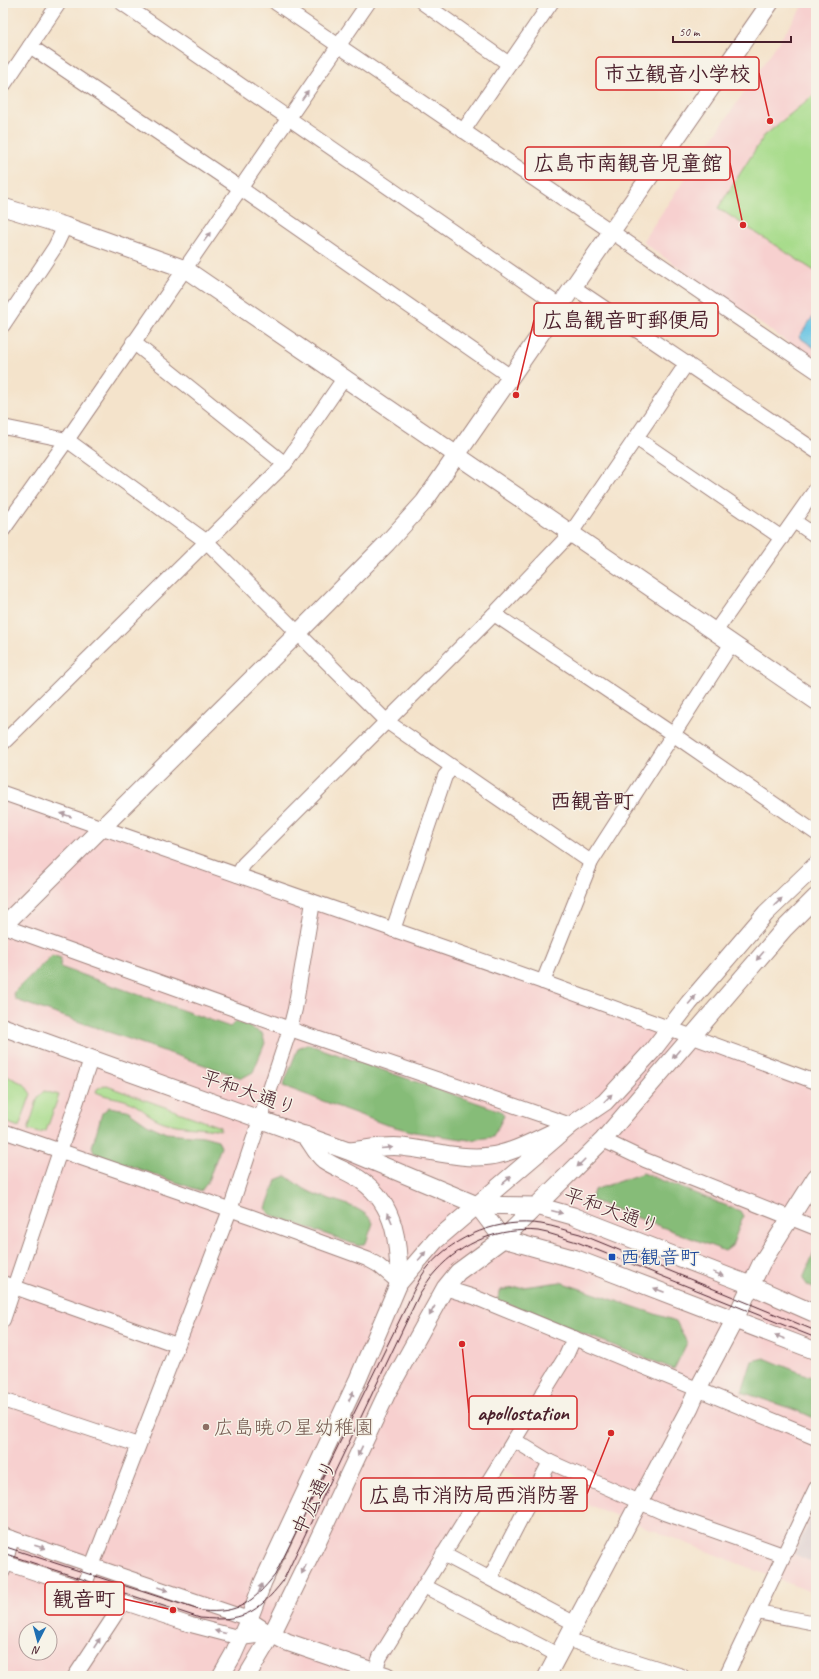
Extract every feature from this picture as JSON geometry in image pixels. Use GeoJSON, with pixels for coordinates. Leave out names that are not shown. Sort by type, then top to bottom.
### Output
{"type":"FeatureCollection","features":[{"type":"Feature","properties":{"kind":"street"},"geometry":{"type":"LineString","coordinates":[[3,86],[59,3]]}},
{"type":"Feature","properties":{"kind":"street"},"geometry":{"type":"LineString","coordinates":[[122,3],[560,306]]}},
{"type":"Feature","properties":{"kind":"street"},"geometry":{"type":"LineString","coordinates":[[276,3],[816,371]]}},
{"type":"Feature","properties":{"kind":"street"},"geometry":{"type":"LineString","coordinates":[[3,530],[67,440],[133,342],[368,3]]}},
{"type":"Feature","properties":{"kind":"street"},"geometry":{"type":"LineString","coordinates":[[423,3],[509,64]]}},
{"type":"Feature","properties":{"kind":"street"},"geometry":{"type":"LineString","coordinates":[[463,131],[551,3]]}},
{"type":"Feature","properties":{"kind":"street"},"geometry":{"type":"LineString","coordinates":[[571,1125],[290,1029],[3,926],[298,633],[424,502],[770,3]]}},
{"type":"Feature","properties":{"kind":"street"},"geometry":{"type":"LineString","coordinates":[[30,46],[240,188],[511,377]]}},
{"type":"Feature","properties":{"kind":"street"},"geometry":{"type":"LineString","coordinates":[[3,207],[65,226],[185,269],[458,454],[816,701]]}},
{"type":"Feature","properties":{"kind":"street"},"geometry":{"type":"LineString","coordinates":[[3,324],[55,247],[65,226]]}},
{"type":"Feature","properties":{"kind":"street"},"geometry":{"type":"LineString","coordinates":[[573,287],[816,451]]}},
{"type":"Feature","properties":{"kind":"street"},"geometry":{"type":"LineString","coordinates":[[133,342],[285,464]]}},
{"type":"Feature","properties":{"kind":"street"},"geometry":{"type":"LineString","coordinates":[[238,875],[244,864],[494,614],[571,533],[687,363]]}},
{"type":"Feature","properties":{"kind":"street"},"geometry":{"type":"LineString","coordinates":[[3,742],[285,464],[345,377]]}},
{"type":"Feature","properties":{"kind":"street"},"geometry":{"type":"LineString","coordinates":[[3,427],[67,440],[207,542],[386,721],[452,768],[591,862]]}},
{"type":"Feature","properties":{"kind":"street"},"geometry":{"type":"LineString","coordinates":[[636,438],[782,538]]}},
{"type":"Feature","properties":{"kind":"street"},"geometry":{"type":"LineString","coordinates":[[716,632],[816,489]]}},
{"type":"Feature","properties":{"kind":"street"},"geometry":{"type":"LineString","coordinates":[[794,521],[816,536]]}},
{"type":"Feature","properties":{"kind":"street"},"geometry":{"type":"LineString","coordinates":[[494,614],[816,833]]}},
{"type":"Feature","properties":{"kind":"street"},"geometry":{"type":"LineString","coordinates":[[543,982],[591,862],[732,643]]}},
{"type":"Feature","properties":{"kind":"street"},"geometry":{"type":"LineString","coordinates":[[393,930],[446,776],[452,768]]}},
{"type":"Feature","properties":{"kind":"street"},"geometry":{"type":"LineString","coordinates":[[3,793],[543,982],[816,1082]]}},
{"type":"Feature","properties":{"kind":"street"},"geometry":{"type":"LineString","coordinates":[[221,1676],[241,1638],[263,1582],[358,1379],[399,1283],[435,1241],[571,1125],[605,1102],[671,1029],[689,1003],[766,913],[816,865]]}},
{"type":"Feature","properties":{"kind":"street","name":"中広通り"},"geometry":{"type":"LineString","coordinates":[[247,1676],[272,1634],[387,1393],[445,1288],[458,1272],[503,1239],[603,1140],[784,929],[816,897]]}},
{"type":"Feature","properties":{"kind":"street"},"geometry":{"type":"LineString","coordinates":[[83,1589],[230,1210],[290,1029],[295,1009],[313,902]]}},
{"type":"Feature","properties":{"kind":"street","name":"平和大通り"},"geometry":{"type":"LineString","coordinates":[[3,1027],[348,1151],[477,1205],[537,1206],[573,1216],[750,1285],[816,1314]]}},
{"type":"Feature","properties":{"kind":"street"},"geometry":{"type":"LineString","coordinates":[[3,1320],[8,1285],[61,1152],[91,1059]]}},
{"type":"Feature","properties":{"kind":"street"},"geometry":{"type":"LineString","coordinates":[[348,1151],[400,1147],[453,1155],[478,1157],[491,1156],[510,1151],[571,1125]]}},
{"type":"Feature","properties":{"kind":"street"},"geometry":{"type":"LineString","coordinates":[[3,1131],[367,1259],[378,1264],[399,1283]]}},
{"type":"Feature","properties":{"kind":"street"},"geometry":{"type":"LineString","coordinates":[[305,1135],[322,1159],[362,1181],[384,1202],[394,1228],[399,1255],[399,1283]]}},
{"type":"Feature","properties":{"kind":"street"},"geometry":{"type":"LineString","coordinates":[[603,1140],[645,1160],[816,1228]]}},
{"type":"Feature","properties":{"kind":"street"},"geometry":{"type":"LineString","coordinates":[[547,1676],[735,1320],[761,1264],[816,1178]]}},
{"type":"Feature","properties":{"kind":"street","name":"平和大通り"},"geometry":{"type":"LineString","coordinates":[[477,1205],[503,1239]]}},
{"type":"Feature","properties":{"kind":"street"},"geometry":{"type":"LineString","coordinates":[[503,1239],[579,1260],[816,1352]]}},
{"type":"Feature","properties":{"kind":"street"},"geometry":{"type":"LineString","coordinates":[[8,1285],[177,1345]]}},
{"type":"Feature","properties":{"kind":"street"},"geometry":{"type":"LineString","coordinates":[[445,1288],[474,1297],[816,1438]]}},
{"type":"Feature","properties":{"kind":"street"},"geometry":{"type":"LineString","coordinates":[[272,1634],[241,1638],[190,1626],[83,1589],[4,1565],[8,1536],[249,1619],[287,1642],[378,1675],[380,1658],[566,1356],[574,1338]]}},
{"type":"Feature","properties":{"kind":"street"},"geometry":{"type":"LineString","coordinates":[[3,1400],[138,1445]]}},
{"type":"Feature","properties":{"kind":"street"},"geometry":{"type":"LineString","coordinates":[[514,1440],[550,1462],[638,1502],[662,1512],[784,1555]]}},
{"type":"Feature","properties":{"kind":"street"},"geometry":{"type":"LineString","coordinates":[[490,1578],[550,1462]]}},
{"type":"Feature","properties":{"kind":"street"},"geometry":{"type":"LineString","coordinates":[[726,1676],[816,1488]]}},
{"type":"Feature","properties":{"kind":"street"},"geometry":{"type":"LineString","coordinates":[[443,1554],[574,1624]]}},
{"type":"Feature","properties":{"kind":"street"},"geometry":{"type":"LineString","coordinates":[[424,1586],[558,1655]]}},
{"type":"Feature","properties":{"kind":"street"},"geometry":{"type":"LineString","coordinates":[[75,1676],[123,1603]]}},
{"type":"Feature","properties":{"kind":"street"},"geometry":{"type":"LineString","coordinates":[[757,1612],[816,1623]]}},
{"type":"Feature","properties":{"kind":"street"},"geometry":{"type":"LineString","coordinates":[[566,1638],[682,1676]]}},
{"type":"Feature","properties":{"kind":"shaded area"},"geometry":{"type":"Polygon","coordinates":[[[805,3],[816,3],[816,362],[645,244],[644,239],[805,3]]]}},
{"type":"Feature","properties":{"kind":"shaded area"},"geometry":{"type":"Polygon","coordinates":[[[3,794],[816,1082],[816,1594],[497,1469],[374,1676],[3,1676],[3,794]]]}},
{"type":"Feature","properties":{"kind":"shaded area"},"geometry":{"type":"Polygon","coordinates":[[[816,1507],[816,1564],[794,1554],[816,1507]]]}},
{"type":"Feature","properties":{"kind":"green space"},"geometry":{"type":"Polygon","coordinates":[[[816,93],[816,272],[718,208],[764,136],[816,93]]]}},
{"type":"Feature","properties":{"kind":"green space"},"geometry":{"type":"Polygon","coordinates":[[[52,955],[61,958],[60,967],[230,1027],[236,1021],[262,1033],[265,1043],[253,1072],[242,1078],[16,1000],[13,993],[52,955]]]}},
{"type":"Feature","properties":{"kind":"green space"},"geometry":{"type":"Polygon","coordinates":[[[307,1044],[501,1111],[504,1116],[493,1137],[469,1140],[414,1132],[384,1124],[283,1086],[298,1048],[307,1044]]]}},
{"type":"Feature","properties":{"kind":"green space"},"geometry":{"type":"Polygon","coordinates":[[[3,1074],[24,1084],[31,1094],[19,1127],[3,1121],[3,1074]]]}},
{"type":"Feature","properties":{"kind":"green space"},"geometry":{"type":"Polygon","coordinates":[[[104,1085],[220,1127],[220,1130],[171,1124],[159,1120],[132,1103],[96,1092],[97,1089],[104,1085]]]}},
{"type":"Feature","properties":{"kind":"green space"},"geometry":{"type":"Polygon","coordinates":[[[44,1091],[59,1095],[46,1131],[39,1133],[28,1130],[38,1097],[44,1091]]]}},
{"type":"Feature","properties":{"kind":"green space"},"geometry":{"type":"Polygon","coordinates":[[[109,1107],[127,1110],[147,1124],[166,1133],[203,1136],[218,1140],[221,1147],[207,1183],[201,1191],[94,1153],[92,1147],[102,1113],[109,1107]]]}},
{"type":"Feature","properties":{"kind":"green space"},"geometry":{"type":"Polygon","coordinates":[[[643,1173],[740,1211],[743,1216],[732,1246],[725,1251],[591,1200],[594,1190],[643,1173]]]}},
{"type":"Feature","properties":{"kind":"green space"},"geometry":{"type":"Polygon","coordinates":[[[286,1176],[311,1192],[356,1208],[369,1217],[373,1223],[366,1243],[359,1246],[269,1214],[266,1208],[276,1180],[286,1176]]]}},
{"type":"Feature","properties":{"kind":"green space"},"geometry":{"type":"Polygon","coordinates":[[[816,1247],[816,1289],[808,1286],[803,1279],[816,1247]]]}},
{"type":"Feature","properties":{"kind":"green space"},"geometry":{"type":"Polygon","coordinates":[[[560,1282],[676,1321],[687,1343],[674,1369],[497,1300],[501,1290],[560,1282]]]}},
{"type":"Feature","properties":{"kind":"green space"},"geometry":{"type":"Polygon","coordinates":[[[764,1358],[816,1379],[816,1419],[801,1412],[742,1392],[752,1361],[764,1358]]]}},
{"type":"Feature","properties":{"kind":"water"},"geometry":{"type":"Polygon","coordinates":[[[816,312],[816,349],[799,337],[816,312]]]}},
{"type":"Feature","properties":{"kind":"tram line"},"geometry":{"type":"LineString","coordinates":[[3,1546],[202,1611],[236,1608],[252,1599],[275,1575],[413,1292],[425,1271],[451,1246],[479,1231],[494,1227],[525,1223],[541,1224],[580,1234],[816,1331]]}},
{"type":"Feature","properties":{"kind":"tram line"},"geometry":{"type":"LineString","coordinates":[[3,1553],[200,1618],[227,1619],[238,1617],[256,1608],[265,1601],[283,1581],[420,1293],[434,1273],[446,1261],[470,1245],[496,1234],[510,1231],[538,1231],[577,1242],[816,1338]]}},
{"type":"Feature","properties":{"kind":"place","name":"市立観音小学校"},"geometry":{"type":"Point","coordinates":[770,121]}},
{"type":"Feature","properties":{"kind":"place","name":"広島市南観音児童館"},"geometry":{"type":"Point","coordinates":[743,225]}},
{"type":"Feature","properties":{"kind":"place","name":"広島観音町郵便局"},"geometry":{"type":"Point","coordinates":[516,395]}},
{"type":"Feature","properties":{"kind":"place","name":"西観音町"},"geometry":{"type":"Point","coordinates":[612,1257]}},
{"type":"Feature","properties":{"kind":"place","name":"apollostation"},"geometry":{"type":"Point","coordinates":[462,1344]}},
{"type":"Feature","properties":{"kind":"place","name":"広島暁の星幼稚園"},"geometry":{"type":"Point","coordinates":[206,1427]}},
{"type":"Feature","properties":{"kind":"place","name":"広島市消防局西消防署"},"geometry":{"type":"Point","coordinates":[611,1433]}},
{"type":"Feature","properties":{"kind":"place","name":"観音町"},"geometry":{"type":"Point","coordinates":[173,1610]}},
{"type":"Feature","properties":{"kind":"district","name":"西観音町"},"geometry":{"type":"Point","coordinates":[592,801]}}]}
